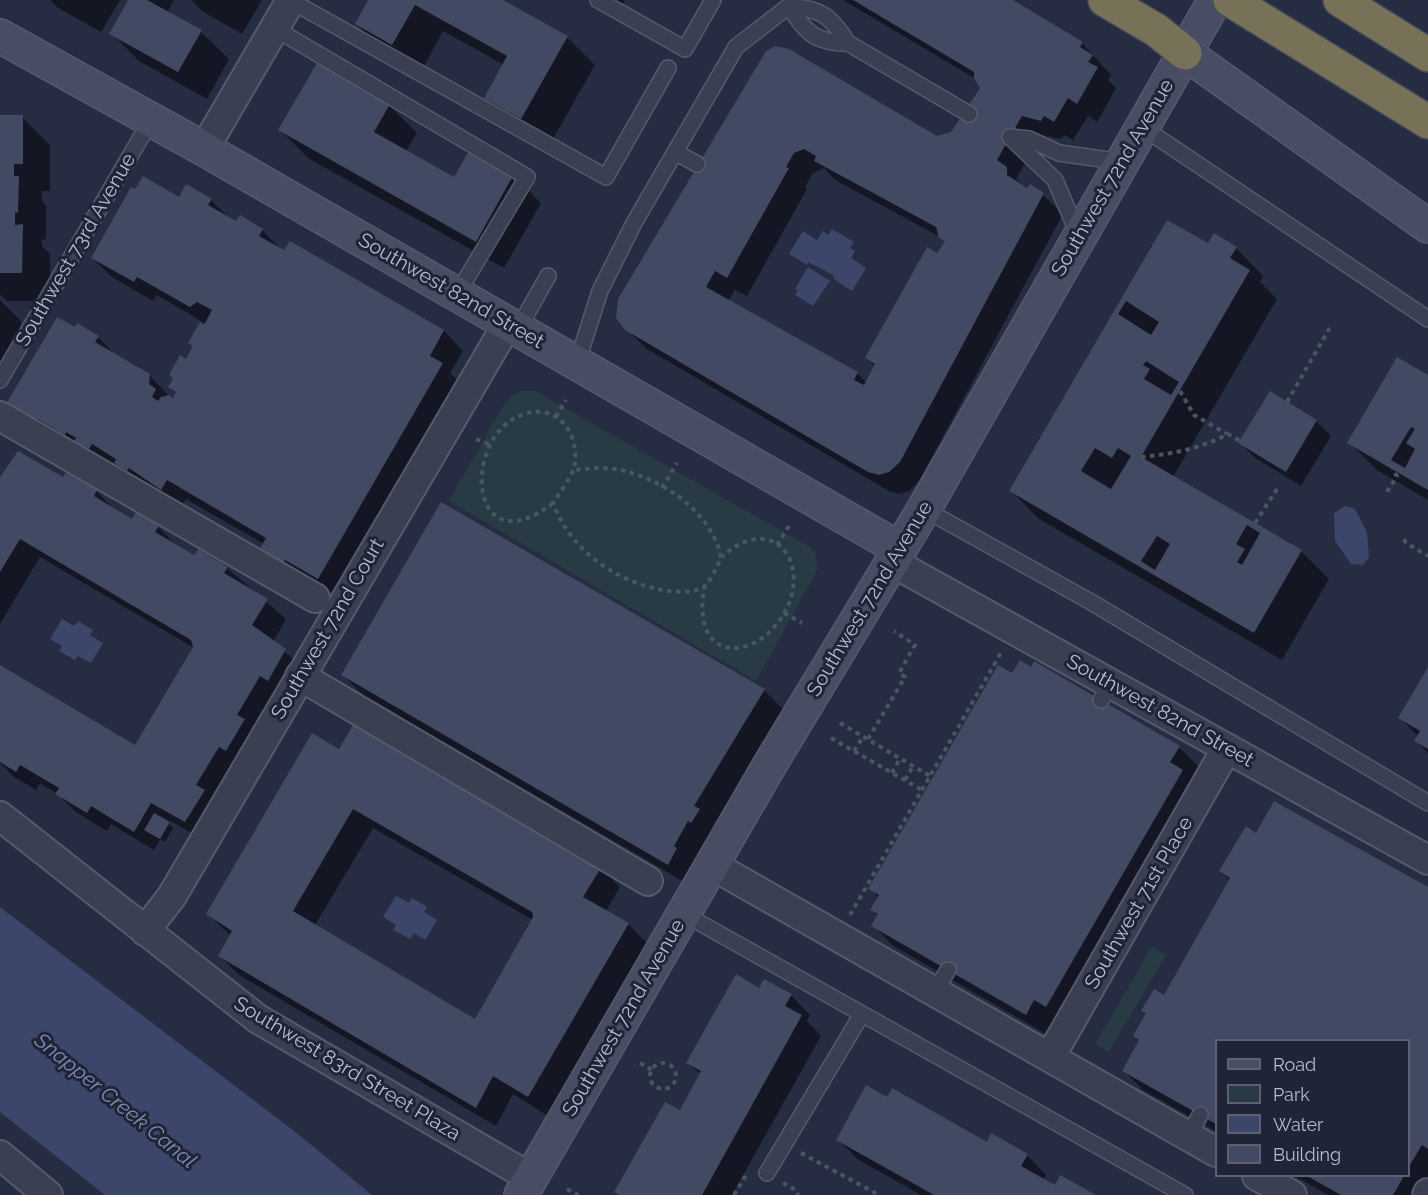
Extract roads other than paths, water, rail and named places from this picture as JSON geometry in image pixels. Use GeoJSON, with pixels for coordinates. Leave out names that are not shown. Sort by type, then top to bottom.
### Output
{"type":"FeatureCollection","features":[{"type":"Feature","properties":{"kind":"highway"},"geometry":{"type":"LineString","coordinates":[[1105,0],[1156,30],[1185,53]]}},
{"type":"Feature","properties":{"kind":"highway"},"geometry":{"type":"LineString","coordinates":[[1230,0],[1428,122]]}},
{"type":"Feature","properties":{"kind":"highway"},"geometry":{"type":"LineString","coordinates":[[1340,0],[1428,56]]}},
{"type":"Feature","properties":{"kind":"street"},"geometry":{"type":"LineString","coordinates":[[204,149],[291,0]]}},
{"type":"Feature","properties":{"kind":"street","name":"Southwest 72nd Avenue"},"geometry":{"type":"LineString","coordinates":[[526,1186],[712,865],[924,509],[1215,0]]}},
{"type":"Feature","properties":{"kind":"street","name":"Southwest 82nd Street"},"geometry":{"type":"LineString","coordinates":[[0,36],[204,149],[577,363],[896,556],[1106,692],[1227,748],[1428,860]]}},
{"type":"Feature","properties":{"kind":"street"},"geometry":{"type":"LineString","coordinates":[[1185,53],[1428,226]]}},
{"type":"Feature","properties":{"kind":"street","name":"Southwest 72nd Court"},"geometry":{"type":"LineString","coordinates":[[144,931],[172,896],[300,676],[513,326]]}},
{"type":"Feature","properties":{"kind":"street"},"geometry":{"type":"LineString","coordinates":[[0,416],[315,598]]}},
{"type":"Feature","properties":{"kind":"street"},"geometry":{"type":"LineString","coordinates":[[300,676],[648,881]]}},
{"type":"Feature","properties":{"kind":"street","name":"Southwest 71st Place"},"geometry":{"type":"LineString","coordinates":[[1050,1057],[1227,748]]}},
{"type":"Feature","properties":{"kind":"street","name":"Southwest 83rd Street Plaza"},"geometry":{"type":"LineString","coordinates":[[0,816],[238,1005],[526,1186]]}},
{"type":"Feature","properties":{"kind":"street"},"geometry":{"type":"LineString","coordinates":[[712,865],[941,981],[1050,1057],[1194,1125],[1215,1151]]}},
{"type":"Feature","properties":{"kind":"street"},"geometry":{"type":"LineString","coordinates":[[0,1155],[35,1191]]}},
{"type":"Feature","properties":{"kind":"street"},"geometry":{"type":"LineString","coordinates":[[1259,1177],[1292,1195]]}},
{"type":"Feature","properties":{"kind":"lane"},"geometry":{"type":"LineString","coordinates":[[291,0],[606,177],[668,68]]}},
{"type":"Feature","properties":{"kind":"lane"},"geometry":{"type":"LineString","coordinates":[[598,0],[620,5],[685,49],[713,0]]}},
{"type":"Feature","properties":{"kind":"lane"},"geometry":{"type":"LineString","coordinates":[[789,6],[809,33],[831,43],[848,43]]}},
{"type":"Feature","properties":{"kind":"lane"},"geometry":{"type":"LineString","coordinates":[[577,363],[600,291],[634,223],[736,47],[789,6],[816,9],[838,27],[848,43],[969,114]]}},
{"type":"Feature","properties":{"kind":"lane"},"geometry":{"type":"LineString","coordinates":[[274,28],[527,177],[457,294]]}},
{"type":"Feature","properties":{"kind":"lane","name":"Southwest 73rd Avenue"},"geometry":{"type":"LineString","coordinates":[[0,380],[151,120]]}},
{"type":"Feature","properties":{"kind":"lane"},"geometry":{"type":"LineString","coordinates":[[1142,127],[1428,319]]}},
{"type":"Feature","properties":{"kind":"lane"},"geometry":{"type":"LineString","coordinates":[[1079,237],[1054,180],[1010,137],[1029,139],[1059,153],[1123,162]]}},
{"type":"Feature","properties":{"kind":"lane"},"geometry":{"type":"LineString","coordinates":[[675,152],[697,164]]}},
{"type":"Feature","properties":{"kind":"lane"},"geometry":{"type":"LineString","coordinates":[[513,326],[548,276]]}},
{"type":"Feature","properties":{"kind":"lane"},"geometry":{"type":"LineString","coordinates":[[924,509],[1091,602],[1428,803]]}},
{"type":"Feature","properties":{"kind":"lane"},"geometry":{"type":"LineString","coordinates":[[684,914],[1185,1195]]}},
{"type":"Feature","properties":{"kind":"lane"},"geometry":{"type":"LineString","coordinates":[[767,1173],[862,1014]]}},
{"type":"Feature","properties":{"kind":"water"},"geometry":{"type":"Polygon","coordinates":[[[832,229],[854,242],[850,248],[855,251],[851,258],[866,268],[852,291],[835,280],[833,275],[808,262],[807,265],[789,254],[803,231],[817,240],[823,231],[828,235],[832,229]]]}},
{"type":"Feature","properties":{"kind":"water"},"geometry":{"type":"Polygon","coordinates":[[[808,267],[830,281],[813,306],[795,295],[798,290],[795,289],[808,267]]]}},
{"type":"Feature","properties":{"kind":"water"},"geometry":{"type":"Polygon","coordinates":[[[1345,506],[1355,509],[1367,532],[1369,557],[1363,565],[1351,564],[1335,541],[1334,513],[1345,506]]]}},
{"type":"Feature","properties":{"kind":"water"},"geometry":{"type":"Polygon","coordinates":[[[62,619],[74,626],[78,621],[93,630],[90,635],[103,643],[91,663],[78,656],[75,660],[59,651],[62,646],[50,639],[62,619]]]}},
{"type":"Feature","properties":{"kind":"water"},"geometry":{"type":"Polygon","coordinates":[[[396,896],[409,903],[412,898],[427,907],[424,912],[437,920],[425,940],[414,933],[410,939],[393,930],[396,925],[383,917],[396,896]]]}},
{"type":"Feature","properties":{"kind":"water","name":"Snapper Creek Canal"},"geometry":{"type":"Polygon","coordinates":[[[0,907],[298,1134],[372,1195],[105,1195],[0,1112],[0,907]]]}}]}
